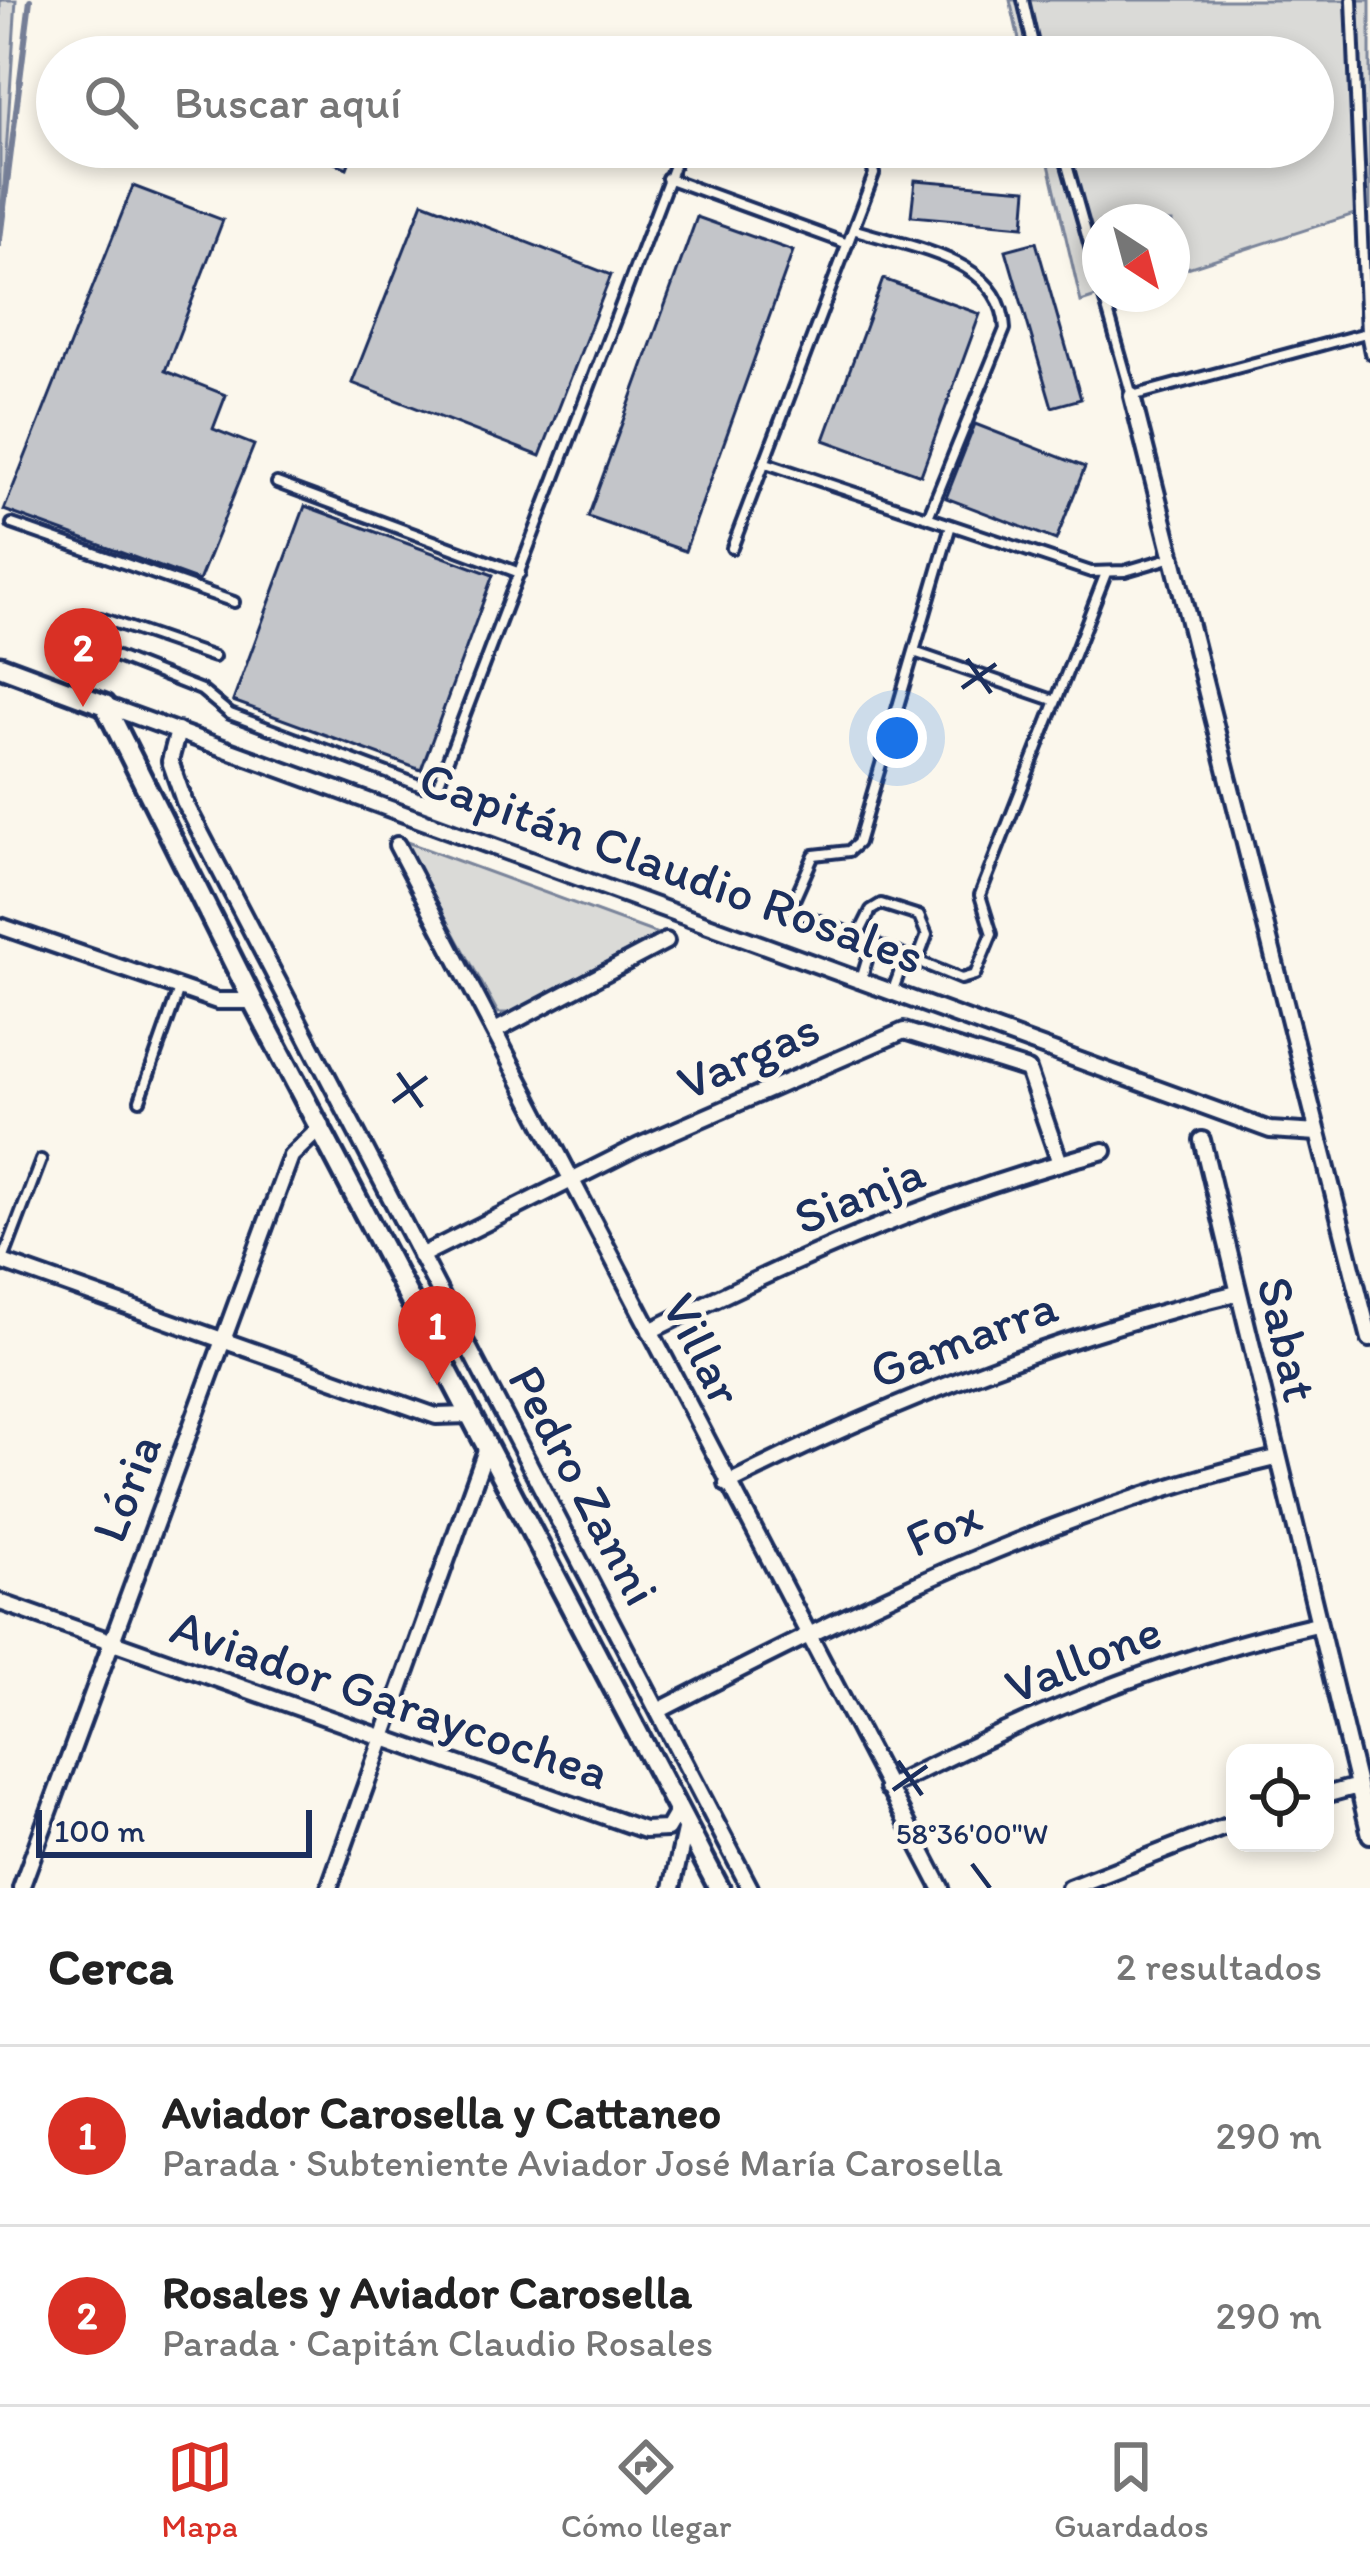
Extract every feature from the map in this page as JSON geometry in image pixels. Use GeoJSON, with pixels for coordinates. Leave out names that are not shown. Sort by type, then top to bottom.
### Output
{"type":"FeatureCollection","features":[{"type":"Feature","properties":{"kind":"street"},"geometry":{"type":"LineString","coordinates":[[1132,396],[1370,1340]]}},
{"type":"Feature","properties":{"kind":"street","name":"Capitán Claudio Rosales"},"geometry":{"type":"LineString","coordinates":[[0,666],[1270,1130],[1318,1132]]}},
{"type":"Feature","properties":{"kind":"street"},"geometry":{"type":"LineString","coordinates":[[105,705],[253,1001],[718,1888]]}},
{"type":"Feature","properties":{"kind":"street","name":"Pedro Zanni"},"geometry":{"type":"LineString","coordinates":[[178,731],[170,761],[184,800],[750,1888]]}},
{"type":"Feature","properties":{"kind":"street","name":"Villar"},"geometry":{"type":"LineString","coordinates":[[397,845],[805,1636],[941,1888]]}},
{"type":"Feature","properties":{"kind":"street"},"geometry":{"type":"LineString","coordinates":[[0,926],[218,1001],[253,1001]]}},
{"type":"Feature","properties":{"kind":"street"},"geometry":{"type":"LineString","coordinates":[[495,1031],[666,941]]}},
{"type":"Feature","properties":{"kind":"street","name":"Vargas"},"geometry":{"type":"LineString","coordinates":[[420,1256],[570,1178],[904,1031],[1028,1070],[1060,1163]]}},
{"type":"Feature","properties":{"kind":"street","name":"Lória"},"geometry":{"type":"LineString","coordinates":[[21,1888],[291,1156],[322,1126]]}},
{"type":"Feature","properties":{"kind":"street","name":"Sabat"},"geometry":{"type":"LineString","coordinates":[[1202,1140],[1370,1835]]}},
{"type":"Feature","properties":{"kind":"street","name":"Sianja"},"geometry":{"type":"LineString","coordinates":[[650,1331],[854,1235],[1104,1151]]}},
{"type":"Feature","properties":{"kind":"street"},"geometry":{"type":"LineString","coordinates":[[1,1261],[436,1416],[470,1415]]}},
{"type":"Feature","properties":{"kind":"street","name":"Gamarra"},"geometry":{"type":"LineString","coordinates":[[727,1484],[849,1424],[1012,1357],[1237,1293]]}},
{"type":"Feature","properties":{"kind":"street"},"geometry":{"type":"LineString","coordinates":[[329,1888],[488,1444]]}},
{"type":"Feature","properties":{"kind":"street","name":"Fox"},"geometry":{"type":"LineString","coordinates":[[658,1712],[910,1583],[1036,1531],[1195,1477],[1276,1458]]}},
{"type":"Feature","properties":{"kind":"street","name":"Aviador Garaycochea"},"geometry":{"type":"LineString","coordinates":[[0,1602],[644,1830],[667,1829],[682,1818]]}},
{"type":"Feature","properties":{"kind":"street","name":"Vallone"},"geometry":{"type":"LineString","coordinates":[[887,1788],[1112,1685],[1210,1651],[1317,1624]]}},
{"type":"Feature","properties":{"kind":"street"},"geometry":{"type":"LineString","coordinates":[[1334,1793],[1358,1786]]}},
{"type":"Feature","properties":{"kind":"street"},"geometry":{"type":"LineString","coordinates":[[672,1888],[682,1818]]}},
{"type":"Feature","properties":{"kind":"street"},"geometry":{"type":"LineString","coordinates":[[1069,1888],[1226,1827]]}},
{"type":"Feature","properties":{"kind":"lane"},"geometry":{"type":"LineString","coordinates":[[1022,0],[1031,36]]}},
{"type":"Feature","properties":{"kind":"lane"},"geometry":{"type":"LineString","coordinates":[[1352,0],[1370,353]]}},
{"type":"Feature","properties":{"kind":"lane"},"geometry":{"type":"LineString","coordinates":[[214,657],[100,618],[86,616],[76,623],[75,633],[84,644],[201,690],[230,714],[430,788],[445,776],[672,168]]}},
{"type":"Feature","properties":{"kind":"lane"},"geometry":{"type":"LineString","coordinates":[[732,548],[874,168]]}},
{"type":"Feature","properties":{"kind":"lane"},"geometry":{"type":"LineString","coordinates":[[1067,168],[1082,220]]}},
{"type":"Feature","properties":{"kind":"lane"},"geometry":{"type":"LineString","coordinates":[[667,178],[848,244]]}},
{"type":"Feature","properties":{"kind":"lane"},"geometry":{"type":"LineString","coordinates":[[853,229],[978,272],[995,289],[1004,314],[1005,329],[928,517]]}},
{"type":"Feature","properties":{"kind":"lane"},"geometry":{"type":"LineString","coordinates":[[1108,312],[1132,396],[1366,333]]}},
{"type":"Feature","properties":{"kind":"lane"},"geometry":{"type":"LineString","coordinates":[[766,463],[1106,573],[1174,556]]}},
{"type":"Feature","properties":{"kind":"lane"},"geometry":{"type":"LineString","coordinates":[[277,484],[520,573]]}},
{"type":"Feature","properties":{"kind":"lane"},"geometry":{"type":"LineString","coordinates":[[12,524],[234,602]]}},
{"type":"Feature","properties":{"kind":"lane"},"geometry":{"type":"LineString","coordinates":[[951,525],[858,843],[849,851],[814,855],[790,909],[961,979],[975,975],[992,934],[980,895],[1106,573]]}},
{"type":"Feature","properties":{"kind":"lane"},"geometry":{"type":"LineString","coordinates":[[914,652],[1056,701]]}},
{"type":"Feature","properties":{"kind":"lane"},"geometry":{"type":"LineString","coordinates":[[857,938],[875,906],[886,903],[919,916],[927,935],[917,962]]}},
{"type":"Feature","properties":{"kind":"lane"},"geometry":{"type":"LineString","coordinates":[[861,980],[872,944]]}},
{"type":"Feature","properties":{"kind":"lane"},"geometry":{"type":"LineString","coordinates":[[892,992],[904,957]]}},
{"type":"Feature","properties":{"kind":"lane"},"geometry":{"type":"LineString","coordinates":[[140,1100],[179,988]]}},
{"type":"Feature","properties":{"kind":"lane"},"geometry":{"type":"LineString","coordinates":[[1,1261],[41,1160]]}},
{"type":"Feature","properties":{"kind":"shaded area"},"geometry":{"type":"Polygon","coordinates":[[[0,0],[16,0],[0,247],[0,0]]]}},
{"type":"Feature","properties":{"kind":"shaded area"},"geometry":{"type":"Polygon","coordinates":[[[1010,0],[1370,0],[1370,209],[1190,267],[1190,204],[1082,204],[1081,302],[1050,168],[1334,168],[1334,36],[1018,36],[1010,0]]]}},
{"type":"Feature","properties":{"kind":"shaded area"},"geometry":{"type":"Polygon","coordinates":[[[404,841],[658,934],[510,1013],[498,1013],[404,841]]]}},
{"type":"Feature","properties":{"kind":"building"},"geometry":{"type":"Polygon","coordinates":[[[915,180],[1027,189],[1024,226],[911,216],[915,180]]]}},
{"type":"Feature","properties":{"kind":"building"},"geometry":{"type":"Polygon","coordinates":[[[133,186],[223,220],[165,371],[226,395],[213,429],[254,445],[199,581],[4,510],[133,186]]]}},
{"type":"Feature","properties":{"kind":"building"},"geometry":{"type":"Polygon","coordinates":[[[423,202],[611,275],[540,456],[352,383],[423,202]]]}},
{"type":"Feature","properties":{"kind":"building"},"geometry":{"type":"Polygon","coordinates":[[[697,217],[793,251],[685,551],[588,517],[697,217]]]}},
{"type":"Feature","properties":{"kind":"building"},"geometry":{"type":"Polygon","coordinates":[[[1036,242],[1081,399],[1052,407],[1006,250],[1036,242]]]}},
{"type":"Feature","properties":{"kind":"building"},"geometry":{"type":"Polygon","coordinates":[[[883,279],[980,314],[921,475],[824,440],[883,279]]]}},
{"type":"Feature","properties":{"kind":"building"},"geometry":{"type":"Polygon","coordinates":[[[975,424],[1085,467],[1056,540],[946,498],[975,424]]]}},
{"type":"Feature","properties":{"kind":"building"},"geometry":{"type":"Polygon","coordinates":[[[305,506],[493,575],[421,770],[233,701],[305,506]]]}},
{"type":"Feature","properties":{"kind":"waterway"},"geometry":{"type":"LineString","coordinates":[[0,239],[30,0]]}},
{"type":"Feature","properties":{"kind":"place","name":"Rosales y Aviador Carosella"},"geometry":{"type":"Point","coordinates":[83,707]}},
{"type":"Feature","properties":{"kind":"place","name":"Aviador Carosella y Cattaneo"},"geometry":{"type":"Point","coordinates":[437,1385]}}]}
